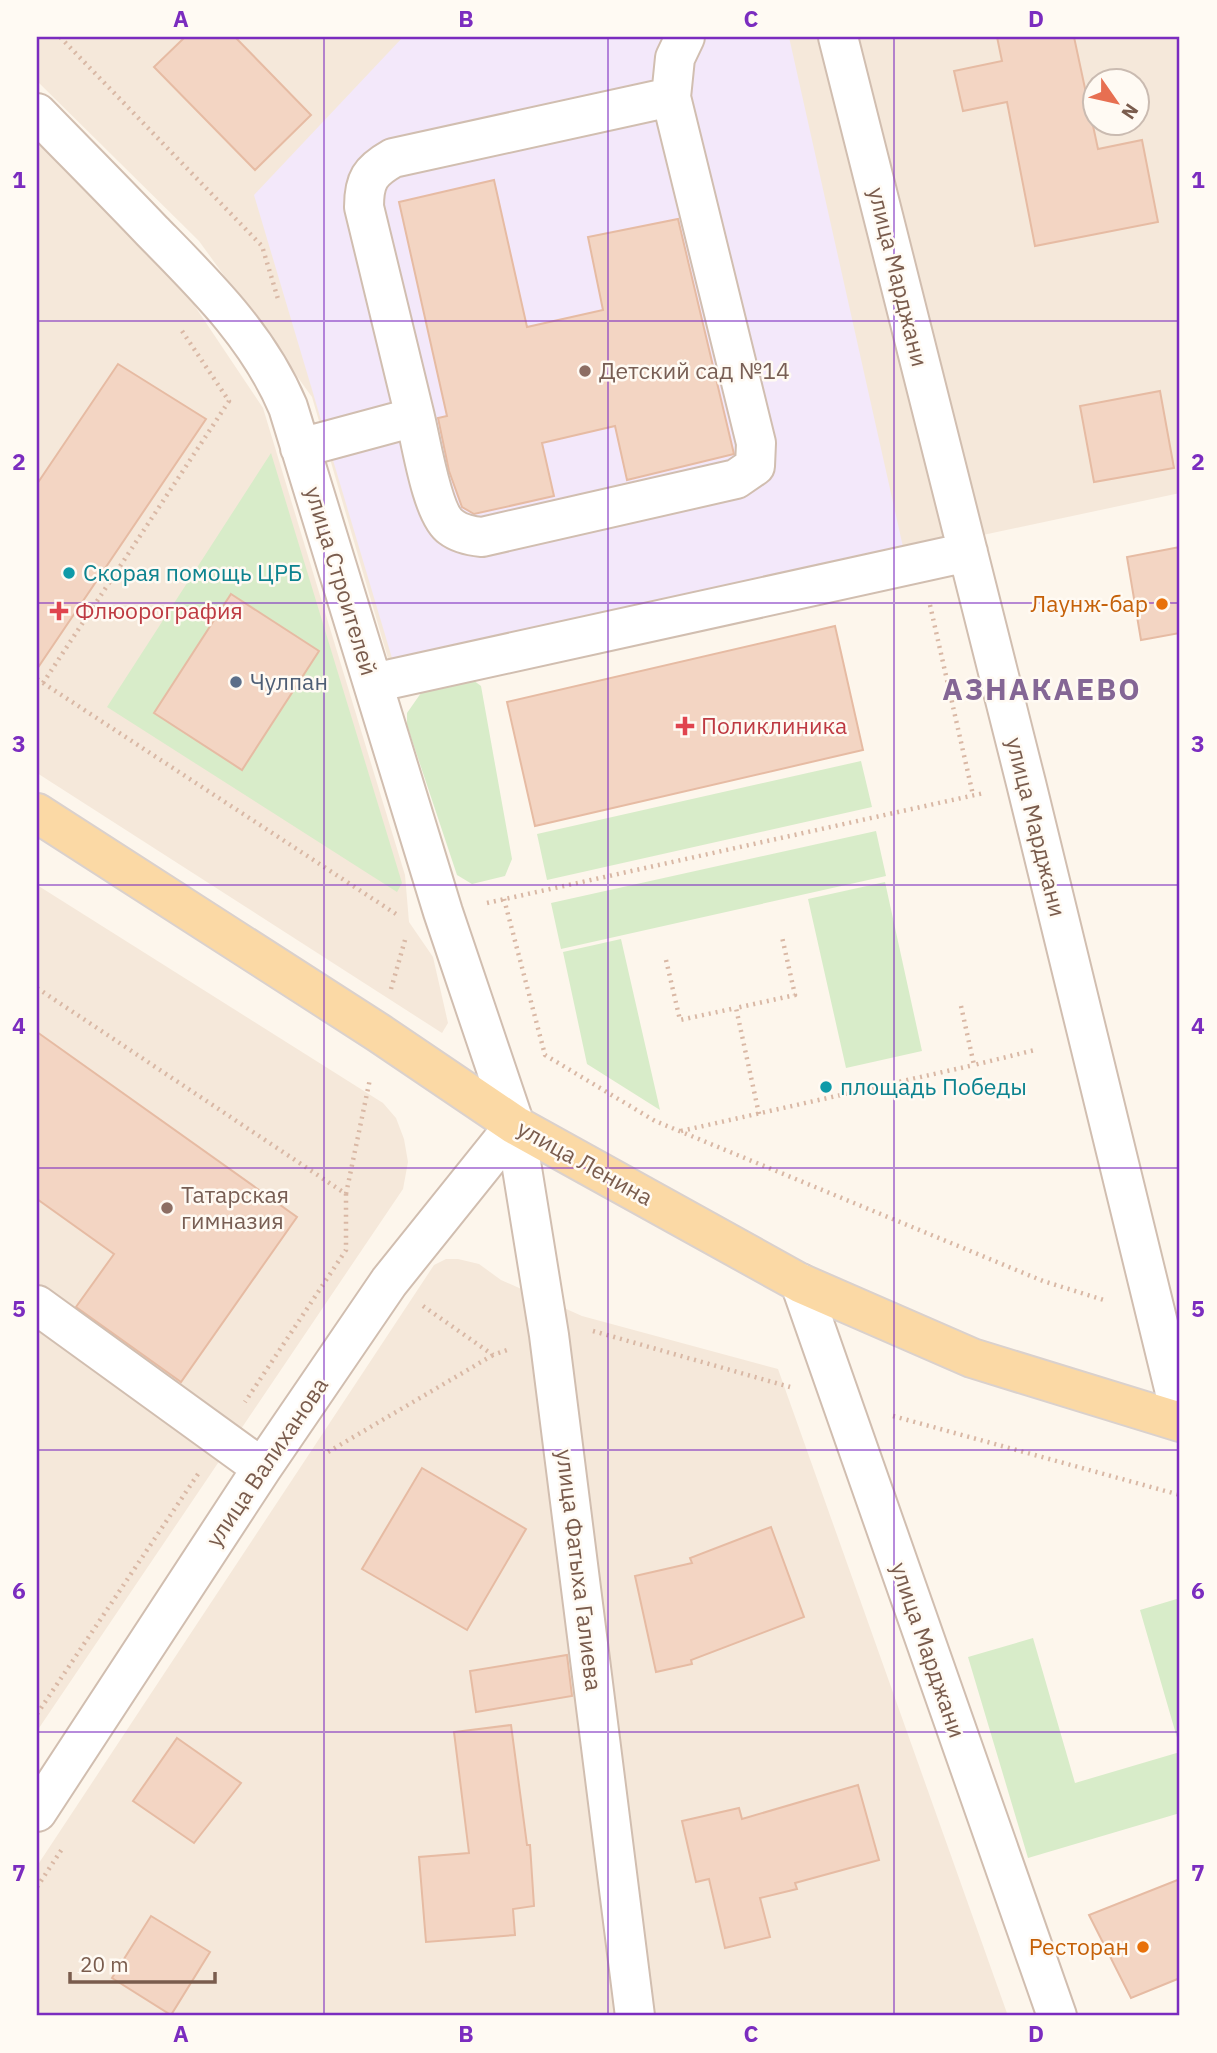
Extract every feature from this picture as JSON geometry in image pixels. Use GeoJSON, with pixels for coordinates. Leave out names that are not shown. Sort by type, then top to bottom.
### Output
{"type":"FeatureCollection","features":[{"type":"Feature","properties":{"kind":"main road","name":"улица Ленина"},"geometry":{"type":"LineString","coordinates":[[37,813],[379,1033],[515,1125],[800,1283],[972,1358],[1180,1422]]}},
{"type":"Feature","properties":{"kind":"street"},"geometry":{"type":"LineString","coordinates":[[671,97],[393,158],[373,169],[364,185],[364,206],[439,512],[449,526],[467,536],[482,537],[736,479],[755,466],[756,443],[671,97],[675,58],[685,37]]}},
{"type":"Feature","properties":{"kind":"street","name":"улица Марджани"},"geometry":{"type":"LineString","coordinates":[[838,37],[1026,783],[1180,1413]]}},
{"type":"Feature","properties":{"kind":"street","name":"улица Строителей"},"geometry":{"type":"LineString","coordinates":[[37,113],[213,293],[245,331],[277,381],[443,912],[515,1125]]}},
{"type":"Feature","properties":{"kind":"street"},"geometry":{"type":"LineString","coordinates":[[300,448],[415,417]]}},
{"type":"Feature","properties":{"kind":"street"},"geometry":{"type":"LineString","coordinates":[[373,683],[968,552]]}},
{"type":"Feature","properties":{"kind":"street","name":"улица Валиханова"},"geometry":{"type":"LineString","coordinates":[[37,1812],[262,1468],[389,1282],[515,1125]]}},
{"type":"Feature","properties":{"kind":"street","name":"улица Фатыха Галиева"},"geometry":{"type":"LineString","coordinates":[[515,1125],[549,1335],[635,2016]]}},
{"type":"Feature","properties":{"kind":"street","name":"улица Марджани"},"geometry":{"type":"LineString","coordinates":[[800,1283],[1057,2016]]}},
{"type":"Feature","properties":{"kind":"street"},"geometry":{"type":"LineString","coordinates":[[37,1304],[262,1468]]}},
{"type":"Feature","properties":{"kind":"path"},"geometry":{"type":"LineString","coordinates":[[60,37],[262,246],[281,312]]}},
{"type":"Feature","properties":{"kind":"path"},"geometry":{"type":"LineString","coordinates":[[43,683],[229,401],[178,326]]}},
{"type":"Feature","properties":{"kind":"path"},"geometry":{"type":"LineString","coordinates":[[37,678],[409,922],[443,912],[1026,783]]}},
{"type":"Feature","properties":{"kind":"path"},"geometry":{"type":"LineString","coordinates":[[504,899],[545,1055],[654,1121],[1043,1281],[1155,1316]]}},
{"type":"Feature","properties":{"kind":"path"},"geometry":{"type":"LineString","coordinates":[[666,960],[680,1020],[795,995],[782,937]]}},
{"type":"Feature","properties":{"kind":"path"},"geometry":{"type":"LineString","coordinates":[[37,988],[346,1194],[346,1250],[37,1714]]}},
{"type":"Feature","properties":{"kind":"path"},"geometry":{"type":"LineString","coordinates":[[961,1006],[974,1065]]}},
{"type":"Feature","properties":{"kind":"path"},"geometry":{"type":"LineString","coordinates":[[736,1008],[759,1114]]}},
{"type":"Feature","properties":{"kind":"path"},"geometry":{"type":"LineString","coordinates":[[680,1132],[1035,1050]]}},
{"type":"Feature","properties":{"kind":"path"},"geometry":{"type":"LineString","coordinates":[[346,1250],[493,1355]]}},
{"type":"Feature","properties":{"kind":"path"},"geometry":{"type":"LineString","coordinates":[[321,1464],[328,1452],[493,1355],[549,1335],[590,1330],[1180,1495]]}},
{"type":"Feature","properties":{"kind":"path"},"geometry":{"type":"LineString","coordinates":[[37,1887],[68,1841]]}},
{"type":"Feature","properties":{"kind":"shaded area"},"geometry":{"type":"Polygon","coordinates":[[[37,37],[1180,37],[1180,493],[389,662],[312,397],[199,241],[37,81],[37,37]]]}},
{"type":"Feature","properties":{"kind":"shaded area","name":"Детский сад №14"},"geometry":{"type":"Polygon","coordinates":[[[403,37],[789,37],[903,547],[392,658],[254,195],[403,37]]]}},
{"type":"Feature","properties":{"kind":"shaded area"},"geometry":{"type":"Polygon","coordinates":[[[37,137],[174,275],[263,408],[405,875],[409,922],[433,957],[448,1023],[442,1033],[37,773],[37,137]]]}},
{"type":"Feature","properties":{"kind":"shaded area"},"geometry":{"type":"Polygon","coordinates":[[[37,885],[383,1103],[396,1118],[404,1139],[408,1162],[403,1189],[37,1731],[37,885]]]}},
{"type":"Feature","properties":{"kind":"shaded area"},"geometry":{"type":"Polygon","coordinates":[[[446,1259],[479,1264],[501,1280],[582,1316],[778,1369],[1008,2016],[37,2016],[37,1866],[434,1265],[446,1259]]]}},
{"type":"Feature","properties":{"kind":"green space"},"geometry":{"type":"Polygon","coordinates":[[[271,453],[402,883],[397,892],[107,707],[271,453]]]}},
{"type":"Feature","properties":{"kind":"green space"},"geometry":{"type":"Polygon","coordinates":[[[473,680],[481,686],[512,859],[505,876],[472,884],[457,875],[407,725],[407,713],[421,693],[473,680]]]}},
{"type":"Feature","properties":{"kind":"green space"},"geometry":{"type":"Polygon","coordinates":[[[861,761],[872,807],[547,880],[537,834],[861,761]]]}},
{"type":"Feature","properties":{"kind":"green space"},"geometry":{"type":"Polygon","coordinates":[[[876,831],[886,876],[561,949],[551,903],[876,831]]]}},
{"type":"Feature","properties":{"kind":"green space"},"geometry":{"type":"Polygon","coordinates":[[[885,882],[922,1051],[846,1068],[808,899],[885,882]]]}},
{"type":"Feature","properties":{"kind":"green space"},"geometry":{"type":"Polygon","coordinates":[[[621,939],[660,1110],[587,1064],[563,952],[621,939]]]}},
{"type":"Feature","properties":{"kind":"green space"},"geometry":{"type":"Polygon","coordinates":[[[1180,1598],[1180,1748],[1140,1610],[1180,1598]]]}},
{"type":"Feature","properties":{"kind":"green space"},"geometry":{"type":"Polygon","coordinates":[[[1033,1638],[1075,1783],[1180,1752],[1180,1813],[1028,1858],[968,1657],[1033,1638]]]}},
{"type":"Feature","properties":{"kind":"building"},"geometry":{"type":"Polygon","coordinates":[[[185,37],[235,37],[311,115],[255,170],[154,67],[185,37]]]}},
{"type":"Feature","properties":{"kind":"building"},"geometry":{"type":"Polygon","coordinates":[[[997,37],[1074,37],[1080,66],[1080,136],[1095,136],[1098,149],[1142,140],[1158,222],[1035,246],[1007,102],[963,111],[954,71],[1002,61],[997,37]]]}},
{"type":"Feature","properties":{"kind":"building"},"geometry":{"type":"Polygon","coordinates":[[[494,180],[527,327],[603,310],[588,237],[678,219],[734,454],[627,480],[615,426],[542,443],[554,496],[474,514],[462,507],[449,471],[438,418],[447,416],[399,202],[494,180]]]}},
{"type":"Feature","properties":{"kind":"building","name":"Скорая помощь ЦРБ"},"geometry":{"type":"Polygon","coordinates":[[[118,364],[206,419],[37,669],[37,484],[118,364]]]}},
{"type":"Feature","properties":{"kind":"building"},"geometry":{"type":"Polygon","coordinates":[[[1160,391],[1174,468],[1094,482],[1080,406],[1160,391]]]}},
{"type":"Feature","properties":{"kind":"building"},"geometry":{"type":"Polygon","coordinates":[[[1180,547],[1180,633],[1141,640],[1127,557],[1180,547]]]}},
{"type":"Feature","properties":{"kind":"building","name":"Чулпан"},"geometry":{"type":"Polygon","coordinates":[[[231,594],[319,651],[242,770],[154,713],[231,594]]]}},
{"type":"Feature","properties":{"kind":"building","name":"Поликлиника"},"geometry":{"type":"Polygon","coordinates":[[[835,626],[863,750],[535,826],[507,702],[835,626]]]}},
{"type":"Feature","properties":{"kind":"building","name":"Татарская гимназия"},"geometry":{"type":"Polygon","coordinates":[[[37,1032],[297,1217],[181,1382],[76,1307],[114,1254],[37,1199],[37,1032]]]}},
{"type":"Feature","properties":{"kind":"building"},"geometry":{"type":"Polygon","coordinates":[[[422,1468],[526,1529],[467,1630],[362,1569],[422,1468]]]}},
{"type":"Feature","properties":{"kind":"building"},"geometry":{"type":"Polygon","coordinates":[[[771,1527],[804,1617],[691,1660],[692,1664],[656,1672],[635,1576],[692,1563],[690,1558],[771,1527]]]}},
{"type":"Feature","properties":{"kind":"building"},"geometry":{"type":"Polygon","coordinates":[[[567,1655],[572,1696],[476,1712],[470,1671],[567,1655]]]}},
{"type":"Feature","properties":{"kind":"building"},"geometry":{"type":"Polygon","coordinates":[[[511,1725],[527,1845],[530,1845],[534,1906],[513,1909],[515,1935],[426,1942],[419,1857],[469,1853],[454,1732],[511,1725]]]}},
{"type":"Feature","properties":{"kind":"building"},"geometry":{"type":"Polygon","coordinates":[[[177,1738],[241,1783],[194,1843],[133,1801],[177,1738]]]}},
{"type":"Feature","properties":{"kind":"building"},"geometry":{"type":"Polygon","coordinates":[[[858,1785],[879,1860],[795,1883],[797,1889],[760,1898],[770,1937],[725,1948],[709,1879],[696,1882],[682,1821],[739,1808],[742,1819],[858,1785]]]}},
{"type":"Feature","properties":{"kind":"building","name":"Ресторан"},"geometry":{"type":"Polygon","coordinates":[[[1180,1879],[1180,1978],[1131,1998],[1089,1915],[1180,1879]]]}},
{"type":"Feature","properties":{"kind":"building"},"geometry":{"type":"Polygon","coordinates":[[[151,1916],[210,1952],[171,2015],[112,1978],[151,1916]]]}},
{"type":"Feature","properties":{"kind":"place","name":"Детский сад №14"},"geometry":{"type":"Point","coordinates":[585,371]}},
{"type":"Feature","properties":{"kind":"place","name":"Скорая помощь ЦРБ"},"geometry":{"type":"Point","coordinates":[69,573]}},
{"type":"Feature","properties":{"kind":"place","name":"Лаунж-бар"},"geometry":{"type":"Point","coordinates":[1162,604]}},
{"type":"Feature","properties":{"kind":"place","name":"Флюорография"},"geometry":{"type":"Point","coordinates":[59,611]}},
{"type":"Feature","properties":{"kind":"place","name":"Чулпан"},"geometry":{"type":"Point","coordinates":[236,682]}},
{"type":"Feature","properties":{"kind":"place","name":"Поликлиника"},"geometry":{"type":"Point","coordinates":[685,726]}},
{"type":"Feature","properties":{"kind":"place","name":"площадь Победы"},"geometry":{"type":"Point","coordinates":[826,1087]}},
{"type":"Feature","properties":{"kind":"place","name":"Татарская гимназия"},"geometry":{"type":"Point","coordinates":[167,1208]}},
{"type":"Feature","properties":{"kind":"place","name":"Ресторан"},"geometry":{"type":"Point","coordinates":[1143,1947]}},
{"type":"Feature","properties":{"kind":"district","name":"АЗНАКАЕВО"},"geometry":{"type":"Point","coordinates":[1042,690]}}]}
